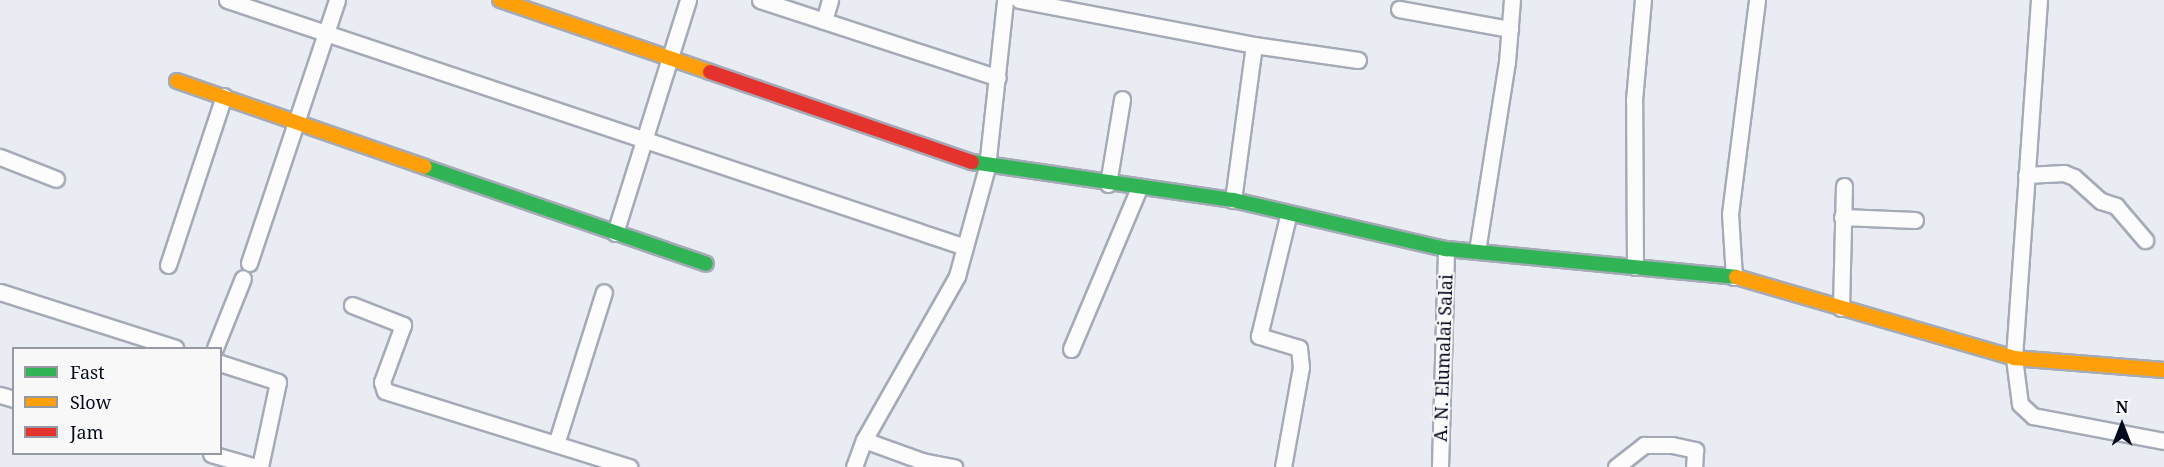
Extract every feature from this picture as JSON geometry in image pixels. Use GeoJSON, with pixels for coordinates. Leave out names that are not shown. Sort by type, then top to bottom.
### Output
{"type":"FeatureCollection","features":[{"type":"Feature","properties":{"kind":"street"},"geometry":{"type":"LineString","coordinates":[[227,0],[965,247]]}},
{"type":"Feature","properties":{"kind":"street"},"geometry":{"type":"LineString","coordinates":[[215,347],[246,271],[337,0]]}},
{"type":"Feature","properties":{"kind":"street"},"geometry":{"type":"LineString","coordinates":[[500,0],[987,166],[1233,200],[1288,216],[1446,249],[1734,277],[2014,358],[2164,370]]}},
{"type":"Feature","properties":{"kind":"street"},"geometry":{"type":"LineString","coordinates":[[615,232],[688,0]]}},
{"type":"Feature","properties":{"kind":"street"},"geometry":{"type":"LineString","coordinates":[[760,0],[998,78]]}},
{"type":"Feature","properties":{"kind":"street"},"geometry":{"type":"LineString","coordinates":[[824,21],[830,0]]}},
{"type":"Feature","properties":{"kind":"street"},"geometry":{"type":"LineString","coordinates":[[854,467],[864,440],[957,276],[987,166],[1005,0]]}},
{"type":"Feature","properties":{"kind":"street"},"geometry":{"type":"LineString","coordinates":[[1019,0],[1254,45],[1358,60]]}},
{"type":"Feature","properties":{"kind":"street"},"geometry":{"type":"LineString","coordinates":[[1477,251],[1510,29],[1512,0]]}},
{"type":"Feature","properties":{"kind":"street"},"geometry":{"type":"LineString","coordinates":[[1635,267],[1634,100],[1643,0]]}},
{"type":"Feature","properties":{"kind":"street"},"geometry":{"type":"LineString","coordinates":[[1734,277],[1730,214],[1757,0]]}},
{"type":"Feature","properties":{"kind":"street"},"geometry":{"type":"LineString","coordinates":[[2039,0],[2014,358],[2020,404],[2033,416],[2164,441]]}},
{"type":"Feature","properties":{"kind":"street"},"geometry":{"type":"LineString","coordinates":[[1399,9],[1510,29]]}},
{"type":"Feature","properties":{"kind":"street"},"geometry":{"type":"LineString","coordinates":[[1233,200],[1254,45]]}},
{"type":"Feature","properties":{"kind":"street"},"geometry":{"type":"LineString","coordinates":[[177,81],[297,120],[706,264]]}},
{"type":"Feature","properties":{"kind":"street"},"geometry":{"type":"LineString","coordinates":[[168,265],[224,96]]}},
{"type":"Feature","properties":{"kind":"street"},"geometry":{"type":"LineString","coordinates":[[1108,184],[1122,99]]}},
{"type":"Feature","properties":{"kind":"street"},"geometry":{"type":"LineString","coordinates":[[0,157],[56,179]]}},
{"type":"Feature","properties":{"kind":"street"},"geometry":{"type":"LineString","coordinates":[[2026,175],[2064,173],[2074,177],[2101,201],[2116,206],[2145,240]]}},
{"type":"Feature","properties":{"kind":"street"},"geometry":{"type":"LineString","coordinates":[[1841,308],[1844,186]]}},
{"type":"Feature","properties":{"kind":"street"},"geometry":{"type":"LineString","coordinates":[[1071,349],[1138,188]]}},
{"type":"Feature","properties":{"kind":"street"},"geometry":{"type":"LineString","coordinates":[[1283,467],[1301,367],[1299,348],[1259,336],[1288,216]]}},
{"type":"Feature","properties":{"kind":"street"},"geometry":{"type":"LineString","coordinates":[[1842,217],[1915,220]]}},
{"type":"Feature","properties":{"kind":"street","name":"A. N. Elumalai Salai"},"geometry":{"type":"LineString","coordinates":[[1440,467],[1446,249]]}},
{"type":"Feature","properties":{"kind":"street"},"geometry":{"type":"LineString","coordinates":[[0,292],[172,347]]}},
{"type":"Feature","properties":{"kind":"street"},"geometry":{"type":"LineString","coordinates":[[556,444],[604,292]]}},
{"type":"Feature","properties":{"kind":"street"},"geometry":{"type":"LineString","coordinates":[[352,306],[403,325],[382,382],[385,391],[629,467]]}},
{"type":"Feature","properties":{"kind":"street"},"geometry":{"type":"LineString","coordinates":[[218,455],[258,467],[278,382],[222,364]]}},
{"type":"Feature","properties":{"kind":"street"},"geometry":{"type":"LineString","coordinates":[[864,440],[922,461],[954,467]]}},
{"type":"Feature","properties":{"kind":"street"},"geometry":{"type":"LineString","coordinates":[[1616,467],[1644,445],[1695,450],[1694,467]]}},
{"type":"Feature","properties":{"kind":"traffic: fast"},"geometry":{"type":"LineString","coordinates":[[972,162],[1233,200],[1446,249],[1736,277]]}},
{"type":"Feature","properties":{"kind":"traffic: fast"},"geometry":{"type":"LineString","coordinates":[[425,167],[706,264]]}},
{"type":"Feature","properties":{"kind":"traffic: slow"},"geometry":{"type":"LineString","coordinates":[[500,0],[710,72]]}},
{"type":"Feature","properties":{"kind":"traffic: slow"},"geometry":{"type":"LineString","coordinates":[[177,81],[425,167]]}},
{"type":"Feature","properties":{"kind":"traffic: slow"},"geometry":{"type":"LineString","coordinates":[[1736,277],[2014,358],[2164,370]]}},
{"type":"Feature","properties":{"kind":"traffic: jam"},"geometry":{"type":"LineString","coordinates":[[710,72],[972,162]]}}]}
